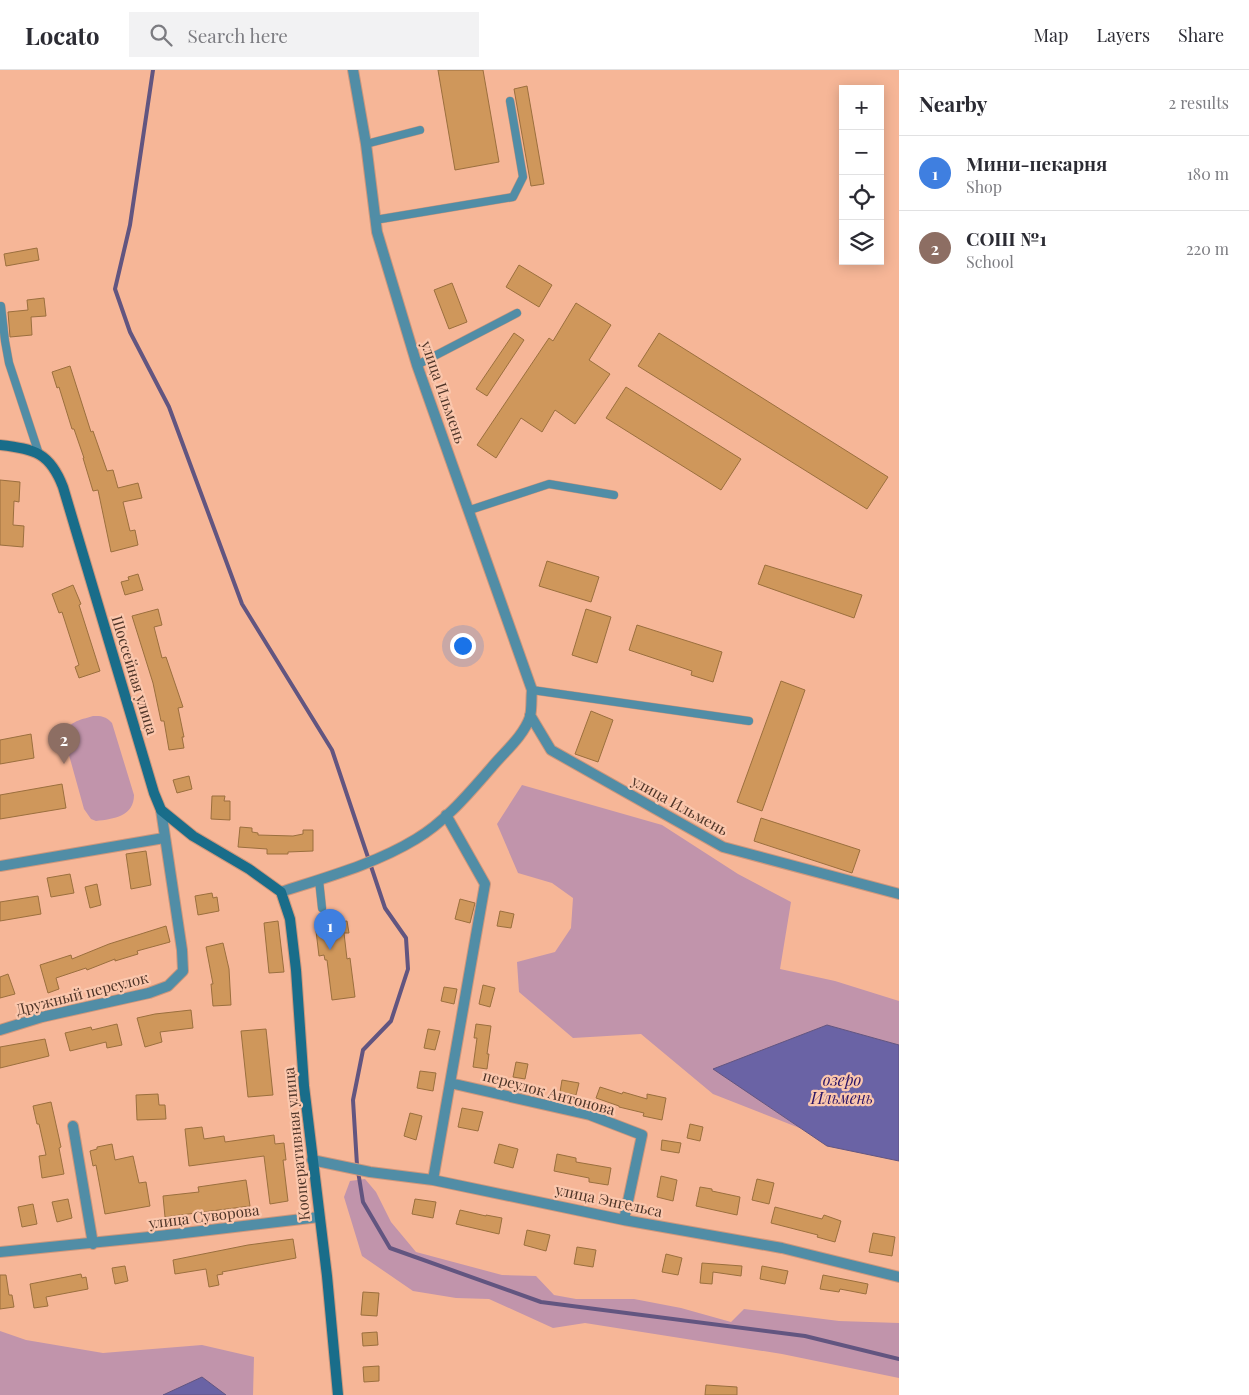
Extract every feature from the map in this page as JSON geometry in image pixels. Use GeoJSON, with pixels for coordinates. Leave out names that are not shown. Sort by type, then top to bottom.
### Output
{"type":"FeatureCollection","features":[{"type":"Feature","properties":{"kind":"street","name":"улица Ильмень"},"geometry":{"type":"LineString","coordinates":[[281,892],[353,869],[387,855],[418,838],[446,815],[521,734],[530,716],[532,690],[470,510],[417,365],[377,232],[354,70]]}},
{"type":"Feature","properties":{"kind":"street","name":"Шоссейная улица"},"geometry":{"type":"LineString","coordinates":[[0,445],[21,447],[39,454],[56,470],[63,487],[154,793],[161,810]]}},
{"type":"Feature","properties":{"kind":"street","name":"улица Ильмень"},"geometry":{"type":"LineString","coordinates":[[530,716],[550,750],[723,847],[899,894]]}},
{"type":"Feature","properties":{"kind":"street","name":"Дружный переулок"},"geometry":{"type":"LineString","coordinates":[[0,1030],[42,1018],[149,993],[168,986],[183,971],[182,950],[161,810]]}},
{"type":"Feature","properties":{"kind":"street"},"geometry":{"type":"LineString","coordinates":[[161,810],[193,836],[249,869],[281,892]]}},
{"type":"Feature","properties":{"kind":"street"},"geometry":{"type":"LineString","coordinates":[[433,1180],[485,884],[446,815]]}},
{"type":"Feature","properties":{"kind":"street"},"geometry":{"type":"LineString","coordinates":[[0,866],[164,838]]}},
{"type":"Feature","properties":{"kind":"street","name":"Кооперативная улица"},"geometry":{"type":"LineString","coordinates":[[281,892],[290,919],[296,970],[304,1086],[327,1276],[338,1395]]}},
{"type":"Feature","properties":{"kind":"street","name":"переулок Антонова"},"geometry":{"type":"LineString","coordinates":[[450,1082],[590,1115],[642,1135],[624,1220]]}},
{"type":"Feature","properties":{"kind":"street"},"geometry":{"type":"LineString","coordinates":[[73,1126],[93,1244]]}},
{"type":"Feature","properties":{"kind":"street","name":"улица Энгельса"},"geometry":{"type":"LineString","coordinates":[[312,1160],[370,1172],[433,1180],[624,1220],[782,1248],[899,1276]]}},
{"type":"Feature","properties":{"kind":"street","name":"улица Суворова"},"geometry":{"type":"LineString","coordinates":[[0,1252],[93,1244],[319,1217]]}},
{"type":"Feature","properties":{"kind":"lane"},"geometry":{"type":"LineString","coordinates":[[375,220],[513,197],[523,177],[510,101]]}},
{"type":"Feature","properties":{"kind":"lane"},"geometry":{"type":"LineString","coordinates":[[366,144],[420,130]]}},
{"type":"Feature","properties":{"kind":"lane"},"geometry":{"type":"LineString","coordinates":[[1,306],[9,363],[39,454]]}},
{"type":"Feature","properties":{"kind":"lane"},"geometry":{"type":"LineString","coordinates":[[417,365],[517,313]]}},
{"type":"Feature","properties":{"kind":"lane"},"geometry":{"type":"LineString","coordinates":[[470,510],[549,484],[614,495]]}},
{"type":"Feature","properties":{"kind":"lane"},"geometry":{"type":"LineString","coordinates":[[532,690],[749,721]]}},
{"type":"Feature","properties":{"kind":"lane"},"geometry":{"type":"LineString","coordinates":[[319,880],[322,908]]}},
{"type":"Feature","properties":{"kind":"shaded area"},"geometry":{"type":"Polygon","coordinates":[[[93,716],[103,717],[112,723],[134,795],[131,808],[127,812],[110,819],[96,821],[91,819],[84,809],[64,737],[65,732],[71,725],[79,720],[93,716]]]}},
{"type":"Feature","properties":{"kind":"shaded area"},"geometry":{"type":"Polygon","coordinates":[[[522,785],[662,825],[738,874],[791,902],[780,969],[835,981],[899,1001],[899,1045],[827,1025],[714,1069],[802,1129],[713,1094],[641,1034],[573,1038],[519,992],[517,962],[555,952],[571,928],[573,898],[552,883],[518,873],[497,824],[522,785]]]}},
{"type":"Feature","properties":{"kind":"shaded area"},"geometry":{"type":"Polygon","coordinates":[[[365,1179],[376,1192],[391,1222],[416,1252],[502,1275],[536,1276],[554,1295],[576,1299],[634,1299],[681,1308],[731,1322],[744,1309],[839,1321],[899,1323],[899,1378],[782,1354],[585,1323],[553,1328],[489,1299],[456,1298],[413,1291],[362,1256],[344,1197],[350,1181],[365,1179]]]}},
{"type":"Feature","properties":{"kind":"shaded area"},"geometry":{"type":"Polygon","coordinates":[[[0,1331],[26,1340],[103,1353],[202,1345],[254,1357],[253,1395],[0,1395],[0,1331]]]}},
{"type":"Feature","properties":{"kind":"water","name":"озеро Ильмень"},"geometry":{"type":"Polygon","coordinates":[[[827,1025],[899,1045],[899,1161],[827,1146],[713,1069],[827,1025]]]}},
{"type":"Feature","properties":{"kind":"water"},"geometry":{"type":"Polygon","coordinates":[[[202,1377],[226,1395],[163,1395],[202,1377]]]}},
{"type":"Feature","properties":{"kind":"building"},"geometry":{"type":"Polygon","coordinates":[[[438,70],[483,70],[499,162],[455,170],[438,70]]]}},
{"type":"Feature","properties":{"kind":"building"},"geometry":{"type":"Polygon","coordinates":[[[527,86],[544,184],[531,186],[514,89],[527,86]]]}},
{"type":"Feature","properties":{"kind":"building"},"geometry":{"type":"Polygon","coordinates":[[[37,248],[39,260],[6,266],[4,254],[37,248]]]}},
{"type":"Feature","properties":{"kind":"building"},"geometry":{"type":"Polygon","coordinates":[[[519,265],[552,285],[539,307],[506,287],[519,265]]]}},
{"type":"Feature","properties":{"kind":"building"},"geometry":{"type":"Polygon","coordinates":[[[452,283],[467,322],[449,329],[434,290],[452,283]]]}},
{"type":"Feature","properties":{"kind":"building"},"geometry":{"type":"Polygon","coordinates":[[[44,298],[46,316],[31,317],[32,335],[10,337],[8,312],[28,310],[27,300],[44,298]]]}},
{"type":"Feature","properties":{"kind":"building"},"geometry":{"type":"Polygon","coordinates":[[[576,303],[611,325],[589,360],[610,374],[575,424],[555,410],[542,432],[521,418],[496,458],[477,445],[549,338],[553,341],[576,303]]]}},
{"type":"Feature","properties":{"kind":"building"},"geometry":{"type":"Polygon","coordinates":[[[514,333],[524,340],[487,396],[476,389],[514,333]]]}},
{"type":"Feature","properties":{"kind":"building"},"geometry":{"type":"Polygon","coordinates":[[[659,333],[888,477],[867,509],[638,366],[659,333]]]}},
{"type":"Feature","properties":{"kind":"building"},"geometry":{"type":"Polygon","coordinates":[[[70,366],[91,432],[93,431],[107,471],[113,470],[118,488],[138,483],[142,498],[123,502],[130,531],[135,530],[138,545],[111,552],[98,490],[93,491],[84,458],[52,372],[70,366]]]}},
{"type":"Feature","properties":{"kind":"building"},"geometry":{"type":"Polygon","coordinates":[[[626,387],[741,459],[721,490],[606,418],[626,387]]]}},
{"type":"Feature","properties":{"kind":"building"},"geometry":{"type":"Polygon","coordinates":[[[0,480],[20,482],[19,502],[14,501],[13,525],[24,526],[23,547],[0,545],[0,480]]]}},
{"type":"Feature","properties":{"kind":"building"},"geometry":{"type":"Polygon","coordinates":[[[547,561],[599,577],[591,602],[539,586],[547,561]]]}},
{"type":"Feature","properties":{"kind":"building"},"geometry":{"type":"Polygon","coordinates":[[[765,565],[862,595],[854,618],[758,584],[765,565]]]}},
{"type":"Feature","properties":{"kind":"building"},"geometry":{"type":"Polygon","coordinates":[[[138,574],[143,590],[125,595],[121,582],[129,580],[128,577],[138,574]]]}},
{"type":"Feature","properties":{"kind":"building"},"geometry":{"type":"Polygon","coordinates":[[[73,585],[81,604],[79,605],[100,671],[79,678],[75,667],[79,665],[62,612],[59,613],[52,594],[73,585]]]}},
{"type":"Feature","properties":{"kind":"building"},"geometry":{"type":"Polygon","coordinates":[[[158,609],[162,625],[154,627],[162,658],[166,657],[183,707],[178,708],[184,737],[182,737],[184,748],[169,750],[164,721],[161,721],[153,683],[132,616],[158,609]]]}},
{"type":"Feature","properties":{"kind":"building"},"geometry":{"type":"Polygon","coordinates":[[[586,609],[611,617],[597,663],[572,655],[586,609]]]}},
{"type":"Feature","properties":{"kind":"building"},"geometry":{"type":"Polygon","coordinates":[[[637,625],[722,652],[713,682],[691,675],[692,671],[629,650],[637,625]]]}},
{"type":"Feature","properties":{"kind":"building"},"geometry":{"type":"Polygon","coordinates":[[[781,681],[805,690],[762,811],[737,802],[781,681]]]}},
{"type":"Feature","properties":{"kind":"building"},"geometry":{"type":"Polygon","coordinates":[[[591,711],[613,720],[598,762],[575,754],[591,711]]]}},
{"type":"Feature","properties":{"kind":"building"},"geometry":{"type":"Polygon","coordinates":[[[31,734],[34,758],[0,764],[0,740],[31,734]]]}},
{"type":"Feature","properties":{"kind":"building"},"geometry":{"type":"Polygon","coordinates":[[[189,776],[192,789],[177,793],[173,780],[189,776]]]}},
{"type":"Feature","properties":{"kind":"building"},"geometry":{"type":"Polygon","coordinates":[[[62,784],[66,808],[0,819],[0,795],[62,784]]]}},
{"type":"Feature","properties":{"kind":"building"},"geometry":{"type":"Polygon","coordinates":[[[212,796],[225,796],[224,801],[230,801],[230,820],[211,819],[212,796]]]}},
{"type":"Feature","properties":{"kind":"building"},"geometry":{"type":"Polygon","coordinates":[[[761,818],[860,850],[852,873],[754,841],[761,818]]]}},
{"type":"Feature","properties":{"kind":"building"},"geometry":{"type":"Polygon","coordinates":[[[240,827],[252,828],[252,832],[258,833],[258,835],[293,836],[303,834],[303,830],[313,830],[313,851],[267,854],[267,849],[238,847],[240,827]]]}},
{"type":"Feature","properties":{"kind":"building"},"geometry":{"type":"Polygon","coordinates":[[[146,851],[151,885],[131,889],[126,854],[146,851]]]}},
{"type":"Feature","properties":{"kind":"building"},"geometry":{"type":"Polygon","coordinates":[[[70,874],[74,893],[51,897],[47,878],[70,874]]]}},
{"type":"Feature","properties":{"kind":"building"},"geometry":{"type":"Polygon","coordinates":[[[97,884],[101,905],[90,908],[85,887],[97,884]]]}},
{"type":"Feature","properties":{"kind":"building"},"geometry":{"type":"Polygon","coordinates":[[[212,893],[213,898],[217,897],[219,911],[198,915],[195,896],[212,893]]]}},
{"type":"Feature","properties":{"kind":"building"},"geometry":{"type":"Polygon","coordinates":[[[38,896],[41,914],[0,921],[0,902],[38,896]]]}},
{"type":"Feature","properties":{"kind":"building"},"geometry":{"type":"Polygon","coordinates":[[[460,899],[475,903],[470,923],[455,919],[460,899]]]}},
{"type":"Feature","properties":{"kind":"building"},"geometry":{"type":"Polygon","coordinates":[[[500,911],[514,914],[511,928],[497,926],[500,911]]]}},
{"type":"Feature","properties":{"kind":"building"},"geometry":{"type":"Polygon","coordinates":[[[278,921],[284,972],[269,973],[264,923],[278,921]]]}},
{"type":"Feature","properties":{"kind":"building"},"geometry":{"type":"Polygon","coordinates":[[[347,921],[349,933],[344,933],[347,959],[350,958],[355,997],[332,1000],[327,960],[325,960],[324,955],[319,956],[316,931],[326,930],[325,924],[347,921]]]}},
{"type":"Feature","properties":{"kind":"building"},"geometry":{"type":"Polygon","coordinates":[[[166,926],[170,942],[137,951],[138,954],[115,961],[115,959],[87,970],[86,968],[56,978],[59,989],[48,993],[40,965],[71,955],[72,959],[109,944],[166,926]]]}},
{"type":"Feature","properties":{"kind":"building"},"geometry":{"type":"Polygon","coordinates":[[[223,943],[229,969],[231,1005],[213,1006],[211,984],[213,984],[206,947],[223,943]]]}},
{"type":"Feature","properties":{"kind":"building"},"geometry":{"type":"Polygon","coordinates":[[[8,974],[15,994],[0,998],[0,977],[8,974]]]}},
{"type":"Feature","properties":{"kind":"building"},"geometry":{"type":"Polygon","coordinates":[[[483,985],[495,988],[490,1007],[479,1004],[483,985]]]}},
{"type":"Feature","properties":{"kind":"building"},"geometry":{"type":"Polygon","coordinates":[[[444,987],[457,989],[454,1004],[441,1001],[444,987]]]}},
{"type":"Feature","properties":{"kind":"building"},"geometry":{"type":"Polygon","coordinates":[[[191,1010],[193,1028],[160,1032],[162,1042],[145,1047],[137,1018],[191,1010]]]}},
{"type":"Feature","properties":{"kind":"building"},"geometry":{"type":"Polygon","coordinates":[[[117,1024],[122,1045],[107,1048],[106,1042],[70,1051],[65,1033],[91,1027],[92,1030],[117,1024]]]}},
{"type":"Feature","properties":{"kind":"building"},"geometry":{"type":"Polygon","coordinates":[[[476,1024],[491,1026],[487,1069],[473,1067],[477,1038],[474,1038],[476,1024]]]}},
{"type":"Feature","properties":{"kind":"building"},"geometry":{"type":"Polygon","coordinates":[[[266,1029],[273,1095],[248,1097],[241,1031],[266,1029]]]}},
{"type":"Feature","properties":{"kind":"building"},"geometry":{"type":"Polygon","coordinates":[[[428,1029],[440,1031],[435,1050],[424,1048],[428,1029]]]}},
{"type":"Feature","properties":{"kind":"building"},"geometry":{"type":"Polygon","coordinates":[[[45,1039],[49,1056],[0,1068],[0,1047],[45,1039]]]}},
{"type":"Feature","properties":{"kind":"building"},"geometry":{"type":"Polygon","coordinates":[[[516,1062],[528,1064],[525,1079],[513,1077],[516,1062]]]}},
{"type":"Feature","properties":{"kind":"building"},"geometry":{"type":"Polygon","coordinates":[[[420,1071],[436,1073],[433,1091],[417,1088],[420,1071]]]}},
{"type":"Feature","properties":{"kind":"building"},"geometry":{"type":"Polygon","coordinates":[[[562,1080],[579,1083],[576,1095],[560,1092],[562,1080]]]}},
{"type":"Feature","properties":{"kind":"building"},"geometry":{"type":"Polygon","coordinates":[[[600,1087],[647,1099],[647,1094],[666,1098],[662,1120],[643,1116],[644,1113],[619,1107],[596,1098],[600,1087]]]}},
{"type":"Feature","properties":{"kind":"building"},"geometry":{"type":"Polygon","coordinates":[[[158,1094],[159,1105],[165,1105],[166,1119],[137,1120],[136,1095],[158,1094]]]}},
{"type":"Feature","properties":{"kind":"building"},"geometry":{"type":"Polygon","coordinates":[[[51,1102],[61,1147],[59,1148],[64,1174],[42,1178],[39,1156],[46,1155],[33,1106],[51,1102]]]}},
{"type":"Feature","properties":{"kind":"building"},"geometry":{"type":"Polygon","coordinates":[[[462,1108],[483,1112],[478,1131],[458,1127],[462,1108]]]}},
{"type":"Feature","properties":{"kind":"building"},"geometry":{"type":"Polygon","coordinates":[[[410,1113],[422,1116],[416,1140],[404,1136],[410,1113]]]}},
{"type":"Feature","properties":{"kind":"building"},"geometry":{"type":"Polygon","coordinates":[[[690,1124],[703,1127],[700,1141],[687,1138],[690,1124]]]}},
{"type":"Feature","properties":{"kind":"building"},"geometry":{"type":"Polygon","coordinates":[[[202,1127],[204,1139],[224,1136],[225,1142],[274,1135],[275,1144],[284,1143],[286,1160],[283,1160],[288,1201],[270,1204],[264,1156],[189,1166],[185,1129],[202,1127]]]}},
{"type":"Feature","properties":{"kind":"building"},"geometry":{"type":"Polygon","coordinates":[[[662,1140],[681,1143],[679,1153],[661,1150],[662,1140]]]}},
{"type":"Feature","properties":{"kind":"building"},"geometry":{"type":"Polygon","coordinates":[[[112,1144],[115,1160],[133,1156],[139,1183],[146,1182],[150,1206],[105,1214],[96,1165],[93,1166],[90,1151],[97,1149],[97,1147],[112,1144]]]}},
{"type":"Feature","properties":{"kind":"building"},"geometry":{"type":"Polygon","coordinates":[[[499,1144],[518,1149],[513,1168],[494,1163],[499,1144]]]}},
{"type":"Feature","properties":{"kind":"building"},"geometry":{"type":"Polygon","coordinates":[[[557,1154],[576,1158],[576,1162],[611,1168],[608,1185],[589,1182],[589,1178],[554,1171],[557,1154]]]}},
{"type":"Feature","properties":{"kind":"building"},"geometry":{"type":"Polygon","coordinates":[[[661,1176],[677,1180],[673,1201],[657,1197],[661,1176]]]}},
{"type":"Feature","properties":{"kind":"building"},"geometry":{"type":"Polygon","coordinates":[[[757,1179],[774,1183],[769,1204],[752,1200],[757,1179]]]}},
{"type":"Feature","properties":{"kind":"building"},"geometry":{"type":"Polygon","coordinates":[[[246,1180],[250,1206],[165,1217],[163,1196],[199,1192],[198,1187],[246,1180]]]}},
{"type":"Feature","properties":{"kind":"building"},"geometry":{"type":"Polygon","coordinates":[[[700,1187],[740,1197],[737,1215],[696,1206],[700,1187]]]}},
{"type":"Feature","properties":{"kind":"building"},"geometry":{"type":"Polygon","coordinates":[[[68,1199],[72,1218],[57,1222],[52,1202],[68,1199]]]}},
{"type":"Feature","properties":{"kind":"building"},"geometry":{"type":"Polygon","coordinates":[[[415,1199],[436,1202],[433,1218],[412,1214],[415,1199]]]}},
{"type":"Feature","properties":{"kind":"building"},"geometry":{"type":"Polygon","coordinates":[[[33,1204],[37,1224],[22,1227],[18,1207],[33,1204]]]}},
{"type":"Feature","properties":{"kind":"building"},"geometry":{"type":"Polygon","coordinates":[[[775,1207],[822,1219],[824,1215],[841,1221],[835,1242],[817,1237],[818,1235],[771,1223],[775,1207]]]}},
{"type":"Feature","properties":{"kind":"building"},"geometry":{"type":"Polygon","coordinates":[[[460,1210],[502,1218],[499,1234],[456,1224],[460,1210]]]}},
{"type":"Feature","properties":{"kind":"building"},"geometry":{"type":"Polygon","coordinates":[[[527,1230],[550,1235],[546,1251],[524,1245],[527,1230]]]}},
{"type":"Feature","properties":{"kind":"building"},"geometry":{"type":"Polygon","coordinates":[[[873,1233],[895,1237],[892,1256],[869,1252],[873,1233]]]}},
{"type":"Feature","properties":{"kind":"building"},"geometry":{"type":"Polygon","coordinates":[[[293,1239],[296,1258],[222,1272],[223,1274],[217,1275],[219,1285],[209,1287],[206,1269],[175,1274],[173,1260],[248,1245],[293,1239]]]}},
{"type":"Feature","properties":{"kind":"building"},"geometry":{"type":"Polygon","coordinates":[[[577,1247],[596,1250],[593,1267],[574,1264],[577,1247]]]}},
{"type":"Feature","properties":{"kind":"building"},"geometry":{"type":"Polygon","coordinates":[[[666,1254],[682,1258],[678,1275],[662,1272],[666,1254]]]}},
{"type":"Feature","properties":{"kind":"building"},"geometry":{"type":"Polygon","coordinates":[[[702,1263],[742,1266],[741,1276],[713,1272],[712,1284],[700,1283],[702,1263]]]}},
{"type":"Feature","properties":{"kind":"building"},"geometry":{"type":"Polygon","coordinates":[[[125,1266],[128,1281],[115,1284],[112,1268],[125,1266]]]}},
{"type":"Feature","properties":{"kind":"building"},"geometry":{"type":"Polygon","coordinates":[[[762,1266],[788,1271],[785,1284],[760,1279],[762,1266]]]}},
{"type":"Feature","properties":{"kind":"building"},"geometry":{"type":"Polygon","coordinates":[[[81,1274],[82,1278],[86,1277],[88,1289],[46,1297],[48,1306],[34,1308],[30,1284],[81,1274]]]}},
{"type":"Feature","properties":{"kind":"building"},"geometry":{"type":"Polygon","coordinates":[[[0,1275],[6,1275],[9,1295],[12,1295],[14,1307],[0,1309],[0,1275]]]}},
{"type":"Feature","properties":{"kind":"building"},"geometry":{"type":"Polygon","coordinates":[[[823,1275],[868,1284],[866,1294],[840,1289],[839,1292],[820,1289],[823,1275]]]}},
{"type":"Feature","properties":{"kind":"building"},"geometry":{"type":"Polygon","coordinates":[[[363,1292],[379,1293],[377,1316],[361,1315],[363,1292]]]}},
{"type":"Feature","properties":{"kind":"building"},"geometry":{"type":"Polygon","coordinates":[[[377,1332],[378,1345],[363,1346],[362,1333],[377,1332]]]}},
{"type":"Feature","properties":{"kind":"building"},"geometry":{"type":"Polygon","coordinates":[[[379,1366],[379,1381],[364,1382],[363,1367],[379,1366]]]}},
{"type":"Feature","properties":{"kind":"building"},"geometry":{"type":"Polygon","coordinates":[[[706,1385],[737,1387],[737,1395],[705,1395],[706,1385]]]}},
{"type":"Feature","properties":{"kind":"waterway"},"geometry":{"type":"LineString","coordinates":[[153,70],[130,225],[115,289],[130,332],[169,407],[242,604],[332,750],[385,908],[406,938],[408,969],[391,1021],[363,1050],[353,1100],[357,1165],[363,1202],[390,1248],[541,1302],[805,1336],[899,1359]]}},
{"type":"Feature","properties":{"kind":"place","name":"СОШ №1"},"geometry":{"type":"Point","coordinates":[64,764]}},
{"type":"Feature","properties":{"kind":"place","name":"Мини-пекарня"},"geometry":{"type":"Point","coordinates":[330,950]}}]}
